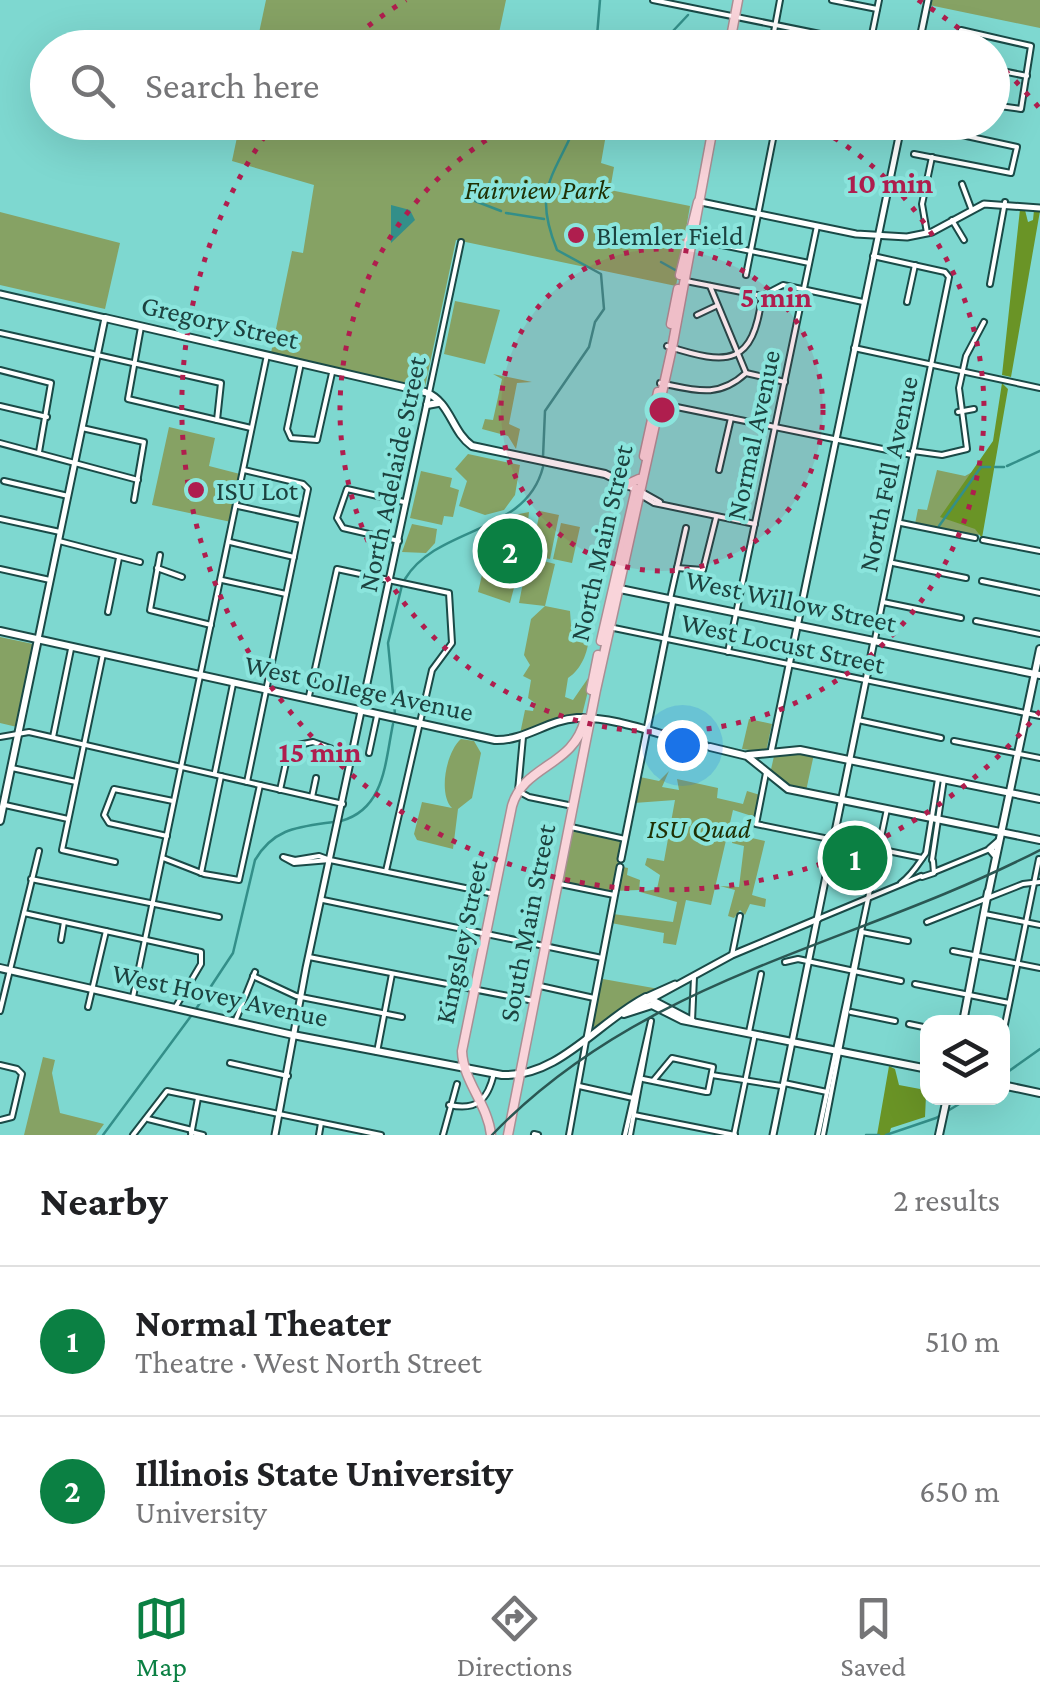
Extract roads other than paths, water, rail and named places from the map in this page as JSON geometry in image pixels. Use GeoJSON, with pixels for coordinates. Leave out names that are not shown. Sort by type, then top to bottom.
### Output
{"type":"FeatureCollection","features":[{"type":"Feature","properties":{"kind":"main road"},"geometry":{"type":"LineString","coordinates":[[732,30],[738,0]]}},
{"type":"Feature","properties":{"kind":"main road","name":"North Main Street"},"geometry":{"type":"LineString","coordinates":[[670,347],[710,140]]}},
{"type":"Feature","properties":{"kind":"main road","name":"North Main Street"},"geometry":{"type":"LineString","coordinates":[[588,718],[698,202]]}},
{"type":"Feature","properties":{"kind":"main road","name":"Gregory Street"},"geometry":{"type":"LineString","coordinates":[[105,318],[429,394]]}},
{"type":"Feature","properties":{"kind":"main road"},"geometry":{"type":"LineString","coordinates":[[429,394],[457,438],[470,449],[597,476],[638,492]]}},
{"type":"Feature","properties":{"kind":"main road"},"geometry":{"type":"LineString","coordinates":[[429,394],[442,401],[470,440],[638,492]]}},
{"type":"Feature","properties":{"kind":"main road"},"geometry":{"type":"LineString","coordinates":[[427,405],[438,403]]}},
{"type":"Feature","properties":{"kind":"main road","name":"West Willow Street"},"geometry":{"type":"LineString","coordinates":[[615,588],[1038,674]]}},
{"type":"Feature","properties":{"kind":"main road","name":"West College Avenue"},"geometry":{"type":"LineString","coordinates":[[0,631],[495,740],[522,737],[558,721],[588,718],[747,756],[784,788],[1040,840]]}},
{"type":"Feature","properties":{"kind":"main road"},"geometry":{"type":"LineString","coordinates":[[0,822],[38,639]]}},
{"type":"Feature","properties":{"kind":"main road"},"geometry":{"type":"LineString","coordinates":[[964,1015],[1038,674],[1040,648]]}},
{"type":"Feature","properties":{"kind":"main road"},"geometry":{"type":"LineString","coordinates":[[518,790],[522,779],[572,749],[588,718]]}},
{"type":"Feature","properties":{"kind":"main road","name":"South Main Street"},"geometry":{"type":"LineString","coordinates":[[508,1135],[523,1076],[588,718]]}},
{"type":"Feature","properties":{"kind":"main road"},"geometry":{"type":"LineString","coordinates":[[747,756],[792,749],[1040,799]]}},
{"type":"Feature","properties":{"kind":"main road","name":"Kingsley Street"},"geometry":{"type":"LineString","coordinates":[[461,1066],[518,790]]}},
{"type":"Feature","properties":{"kind":"main road"},"geometry":{"type":"LineString","coordinates":[[988,897],[992,852],[1002,832]]}},
{"type":"Feature","properties":{"kind":"main road","name":"West Hovey Avenue"},"geometry":{"type":"LineString","coordinates":[[0,968],[293,1035],[493,1075],[523,1076]]}},
{"type":"Feature","properties":{"kind":"main road"},"geometry":{"type":"LineString","coordinates":[[662,1003],[663,993]]}},
{"type":"Feature","properties":{"kind":"main road"},"geometry":{"type":"LineString","coordinates":[[523,1076],[548,1070],[597,1028],[650,998],[692,1021]]}},
{"type":"Feature","properties":{"kind":"main road"},"geometry":{"type":"LineString","coordinates":[[586,1039],[630,1010],[655,1006],[692,1021],[920,1067]]}},
{"type":"Feature","properties":{"kind":"main road"},"geometry":{"type":"LineString","coordinates":[[589,1023],[597,1028]]}},
{"type":"Feature","properties":{"kind":"main road"},"geometry":{"type":"LineString","coordinates":[[461,1066],[480,1101],[491,1135]]}},
{"type":"Feature","properties":{"kind":"main road"},"geometry":{"type":"LineString","coordinates":[[1010,1087],[1040,1093]]}},
{"type":"Feature","properties":{"kind":"main road"},"geometry":{"type":"LineString","coordinates":[[940,1135],[946,1105]]}},
{"type":"Feature","properties":{"kind":"street"},"geometry":{"type":"LineString","coordinates":[[653,0],[800,30]]}},
{"type":"Feature","properties":{"kind":"street"},"geometry":{"type":"LineString","coordinates":[[774,30],[780,0]]}},
{"type":"Feature","properties":{"kind":"street"},"geometry":{"type":"LineString","coordinates":[[832,0],[877,9]]}},
{"type":"Feature","properties":{"kind":"street"},"geometry":{"type":"LineString","coordinates":[[873,30],[879,0]]}},
{"type":"Feature","properties":{"kind":"street"},"geometry":{"type":"LineString","coordinates":[[922,30],[928,0]]}},
{"type":"Feature","properties":{"kind":"street"},"geometry":{"type":"LineString","coordinates":[[1010,41],[1031,46],[1020,110],[1010,108]]}},
{"type":"Feature","properties":{"kind":"street"},"geometry":{"type":"LineString","coordinates":[[1010,73],[1027,76]]}},
{"type":"Feature","properties":{"kind":"street"},"geometry":{"type":"LineString","coordinates":[[746,274],[770,140]]}},
{"type":"Feature","properties":{"kind":"street"},"geometry":{"type":"LineString","coordinates":[[770,755],[898,140]]}},
{"type":"Feature","properties":{"kind":"street"},"geometry":{"type":"LineString","coordinates":[[914,154],[1012,171],[1016,146],[988,140]]}},
{"type":"Feature","properties":{"kind":"street"},"geometry":{"type":"LineString","coordinates":[[927,233],[922,204],[932,157]]}},
{"type":"Feature","properties":{"kind":"street"},"geometry":{"type":"LineString","coordinates":[[962,184],[972,208]]}},
{"type":"Feature","properties":{"kind":"street"},"geometry":{"type":"LineString","coordinates":[[698,202],[877,235],[927,233],[972,208],[1006,202],[1038,208]]}},
{"type":"Feature","properties":{"kind":"street"},"geometry":{"type":"LineString","coordinates":[[990,284],[1006,202]]}},
{"type":"Feature","properties":{"kind":"street"},"geometry":{"type":"LineString","coordinates":[[952,220],[964,240]]}},
{"type":"Feature","properties":{"kind":"street","name":"Normal Avenue"},"geometry":{"type":"LineString","coordinates":[[728,652],[817,226]]}},
{"type":"Feature","properties":{"kind":"street"},"geometry":{"type":"LineString","coordinates":[[692,239],[809,263]]}},
{"type":"Feature","properties":{"kind":"street","name":"North Adelaide Street"},"geometry":{"type":"LineString","coordinates":[[275,1135],[308,957],[460,242]]}},
{"type":"Feature","properties":{"kind":"street"},"geometry":{"type":"LineString","coordinates":[[873,256],[915,265],[907,302]]}},
{"type":"Feature","properties":{"kind":"street","name":"North Fell Avenue"},"geometry":{"type":"LineString","coordinates":[[773,1135],[948,274],[915,265]]}},
{"type":"Feature","properties":{"kind":"street"},"geometry":{"type":"LineString","coordinates":[[683,280],[762,296],[783,286],[863,302]]}},
{"type":"Feature","properties":{"kind":"street"},"geometry":{"type":"LineString","coordinates":[[710,286],[746,373]]}},
{"type":"Feature","properties":{"kind":"street","name":"Gregory Street"},"geometry":{"type":"LineString","coordinates":[[0,294],[105,318]]}},
{"type":"Feature","properties":{"kind":"street"},"geometry":{"type":"LineString","coordinates":[[670,347],[723,358],[738,353],[753,341],[762,296]]}},
{"type":"Feature","properties":{"kind":"street"},"geometry":{"type":"LineString","coordinates":[[697,316],[716,306]]}},
{"type":"Feature","properties":{"kind":"street"},"geometry":{"type":"LineString","coordinates":[[38,639],[105,318]]}},
{"type":"Feature","properties":{"kind":"street"},"geometry":{"type":"LineString","coordinates":[[658,403],[913,453],[942,455],[966,450],[958,412],[962,371],[984,322]]}},
{"type":"Feature","properties":{"kind":"street"},"geometry":{"type":"LineString","coordinates":[[141,327],[127,398],[252,428]]}},
{"type":"Feature","properties":{"kind":"street"},"geometry":{"type":"LineString","coordinates":[[0,333],[223,385],[217,420]]}},
{"type":"Feature","properties":{"kind":"street"},"geometry":{"type":"LineString","coordinates":[[854,348],[1040,388]]}},
{"type":"Feature","properties":{"kind":"street"},"geometry":{"type":"LineString","coordinates":[[133,998],[268,356]]}},
{"type":"Feature","properties":{"kind":"street"},"geometry":{"type":"LineString","coordinates":[[300,363],[287,436],[315,442],[332,370]]}},
{"type":"Feature","properties":{"kind":"street"},"geometry":{"type":"LineString","coordinates":[[0,370],[52,385],[40,452]]}},
{"type":"Feature","properties":{"kind":"street"},"geometry":{"type":"LineString","coordinates":[[746,373],[785,382]]}},
{"type":"Feature","properties":{"kind":"street"},"geometry":{"type":"LineString","coordinates":[[662,383],[713,392],[727,389],[746,373]]}},
{"type":"Feature","properties":{"kind":"street"},"geometry":{"type":"LineString","coordinates":[[0,406],[46,417]]}},
{"type":"Feature","properties":{"kind":"street"},"geometry":{"type":"LineString","coordinates":[[958,412],[974,410]]}},
{"type":"Feature","properties":{"kind":"street"},"geometry":{"type":"LineString","coordinates":[[719,470],[730,418]]}},
{"type":"Feature","properties":{"kind":"street"},"geometry":{"type":"LineString","coordinates":[[82,428],[144,442],[134,500]]}},
{"type":"Feature","properties":{"kind":"street"},"geometry":{"type":"LineString","coordinates":[[0,443],[138,480]]}},
{"type":"Feature","properties":{"kind":"street"},"geometry":{"type":"LineString","coordinates":[[244,470],[307,487],[247,782]]}},
{"type":"Feature","properties":{"kind":"street"},"geometry":{"type":"LineString","coordinates":[[4,481],[68,496]]}},
{"type":"Feature","properties":{"kind":"street"},"geometry":{"type":"LineString","coordinates":[[398,540],[339,526],[337,518],[346,490],[406,502]]}},
{"type":"Feature","properties":{"kind":"street"},"geometry":{"type":"LineString","coordinates":[[638,492],[668,506],[755,524]]}},
{"type":"Feature","properties":{"kind":"street"},"geometry":{"type":"LineString","coordinates":[[236,505],[302,520]]}},
{"type":"Feature","properties":{"kind":"street"},"geometry":{"type":"LineString","coordinates":[[677,568],[703,570],[716,516]]}},
{"type":"Feature","properties":{"kind":"street"},"geometry":{"type":"LineString","coordinates":[[0,519],[60,532]]}},
{"type":"Feature","properties":{"kind":"street"},"geometry":{"type":"LineString","coordinates":[[899,522],[975,538]]}},
{"type":"Feature","properties":{"kind":"street"},"geometry":{"type":"LineString","coordinates":[[621,858],[686,528]]}},
{"type":"Feature","properties":{"kind":"street"},"geometry":{"type":"LineString","coordinates":[[984,540],[1040,551]]}},
{"type":"Feature","properties":{"kind":"street"},"geometry":{"type":"LineString","coordinates":[[58,541],[140,562]]}},
{"type":"Feature","properties":{"kind":"street"},"geometry":{"type":"LineString","coordinates":[[228,542],[294,557]]}},
{"type":"Feature","properties":{"kind":"street"},"geometry":{"type":"LineString","coordinates":[[160,555],[150,610],[211,625]]}},
{"type":"Feature","properties":{"kind":"street"},"geometry":{"type":"LineString","coordinates":[[108,612],[120,558]]}},
{"type":"Feature","properties":{"kind":"street"},"geometry":{"type":"LineString","coordinates":[[890,562],[966,578]]}},
{"type":"Feature","properties":{"kind":"street"},"geometry":{"type":"LineString","coordinates":[[158,568],[182,577]]}},
{"type":"Feature","properties":{"kind":"street"},"geometry":{"type":"LineString","coordinates":[[308,701],[336,571],[340,568],[444,590],[452,598],[452,643],[433,666],[386,872]]}},
{"type":"Feature","properties":{"kind":"street"},"geometry":{"type":"LineString","coordinates":[[0,569],[50,580]]}},
{"type":"Feature","properties":{"kind":"street"},"geometry":{"type":"LineString","coordinates":[[221,580],[286,594]]}},
{"type":"Feature","properties":{"kind":"street"},"geometry":{"type":"LineString","coordinates":[[982,580],[1040,593]]}},
{"type":"Feature","properties":{"kind":"street"},"geometry":{"type":"LineString","coordinates":[[882,602],[962,618]]}},
{"type":"Feature","properties":{"kind":"street"},"geometry":{"type":"LineString","coordinates":[[976,621],[1040,634]]}},
{"type":"Feature","properties":{"kind":"street","name":"West Locust Street"},"geometry":{"type":"LineString","coordinates":[[607,627],[1040,716]]}},
{"type":"Feature","properties":{"kind":"street"},"geometry":{"type":"LineString","coordinates":[[53,737],[71,647]]}},
{"type":"Feature","properties":{"kind":"street"},"geometry":{"type":"LineString","coordinates":[[103,654],[63,850],[115,862]]}},
{"type":"Feature","properties":{"kind":"street"},"geometry":{"type":"LineString","coordinates":[[201,873],[233,684]]}},
{"type":"Feature","properties":{"kind":"street"},"geometry":{"type":"LineString","coordinates":[[369,753],[377,716]]}},
{"type":"Feature","properties":{"kind":"street"},"geometry":{"type":"LineString","coordinates":[[858,720],[941,738]]}},
{"type":"Feature","properties":{"kind":"street"},"geometry":{"type":"LineString","coordinates":[[0,737],[19,732],[53,737],[343,804]]}},
{"type":"Feature","properties":{"kind":"street"},"geometry":{"type":"LineString","coordinates":[[522,737],[522,779]]}},
{"type":"Feature","properties":{"kind":"street"},"geometry":{"type":"LineString","coordinates":[[954,741],[1040,758]]}},
{"type":"Feature","properties":{"kind":"street"},"geometry":{"type":"LineString","coordinates":[[280,790],[287,758],[298,744],[312,742],[352,756]]}},
{"type":"Feature","properties":{"kind":"street"},"geometry":{"type":"LineString","coordinates":[[11,768],[76,782]]}},
{"type":"Feature","properties":{"kind":"street"},"geometry":{"type":"LineString","coordinates":[[766,772],[756,824],[924,858],[934,866]]}},
{"type":"Feature","properties":{"kind":"street"},"geometry":{"type":"LineString","coordinates":[[312,797],[316,778]]}},
{"type":"Feature","properties":{"kind":"street"},"geometry":{"type":"LineString","coordinates":[[901,883],[924,858],[941,779]]}},
{"type":"Feature","properties":{"kind":"street"},"geometry":{"type":"LineString","coordinates":[[163,858],[201,873],[238,880],[260,785]]}},
{"type":"Feature","properties":{"kind":"street"},"geometry":{"type":"LineString","coordinates":[[167,836],[105,820],[112,790],[174,802]]}},
{"type":"Feature","properties":{"kind":"street"},"geometry":{"type":"LineString","coordinates":[[518,790],[526,796],[573,806]]}},
{"type":"Feature","properties":{"kind":"street"},"geometry":{"type":"LineString","coordinates":[[4,804],[68,819]]}},
{"type":"Feature","properties":{"kind":"street"},"geometry":{"type":"LineString","coordinates":[[821,1134],[887,809]]}},
{"type":"Feature","properties":{"kind":"street"},"geometry":{"type":"LineString","coordinates":[[934,866],[935,819]]}},
{"type":"Feature","properties":{"kind":"street"},"geometry":{"type":"LineString","coordinates":[[568,827],[625,838]]}},
{"type":"Feature","properties":{"kind":"street"},"geometry":{"type":"LineString","coordinates":[[0,1012],[39,852]]}},
{"type":"Feature","properties":{"kind":"street"},"geometry":{"type":"LineString","coordinates":[[650,998],[732,955],[921,876],[934,866],[992,852]]}},
{"type":"Feature","properties":{"kind":"street"},"geometry":{"type":"LineString","coordinates":[[277,861],[285,854],[299,861],[330,860],[494,894]]}},
{"type":"Feature","properties":{"kind":"street"},"geometry":{"type":"LineString","coordinates":[[905,854],[921,876]]}},
{"type":"Feature","properties":{"kind":"street"},"geometry":{"type":"LineString","coordinates":[[1007,1015],[1040,859]]}},
{"type":"Feature","properties":{"kind":"street"},"geometry":{"type":"LineString","coordinates":[[569,1135],[620,867]]}},
{"type":"Feature","properties":{"kind":"street"},"geometry":{"type":"LineString","coordinates":[[31,879],[219,917]]}},
{"type":"Feature","properties":{"kind":"street"},"geometry":{"type":"LineString","coordinates":[[927,922],[1037,882]]}},
{"type":"Feature","properties":{"kind":"street"},"geometry":{"type":"LineString","coordinates":[[558,883],[614,895]]}},
{"type":"Feature","properties":{"kind":"street"},"geometry":{"type":"LineString","coordinates":[[322,900],[602,958]]}},
{"type":"Feature","properties":{"kind":"street"},"geometry":{"type":"LineString","coordinates":[[24,913],[202,954],[175,1008]]}},
{"type":"Feature","properties":{"kind":"street"},"geometry":{"type":"LineString","coordinates":[[984,914],[1040,926]]}},
{"type":"Feature","properties":{"kind":"street"},"geometry":{"type":"LineString","coordinates":[[732,955],[740,916]]}},
{"type":"Feature","properties":{"kind":"street"},"geometry":{"type":"LineString","coordinates":[[61,940],[64,922]]}},
{"type":"Feature","properties":{"kind":"street"},"geometry":{"type":"LineString","coordinates":[[88,1007],[106,931]]}},
{"type":"Feature","properties":{"kind":"street"},"geometry":{"type":"LineString","coordinates":[[862,932],[908,941]]}},
{"type":"Feature","properties":{"kind":"street"},"geometry":{"type":"LineString","coordinates":[[953,950],[1040,968]]}},
{"type":"Feature","properties":{"kind":"street"},"geometry":{"type":"LineString","coordinates":[[308,957],[534,1001]]}},
{"type":"Feature","properties":{"kind":"street"},"geometry":{"type":"LineString","coordinates":[[785,962],[809,962],[902,981]]}},
{"type":"Feature","properties":{"kind":"street"},"geometry":{"type":"LineString","coordinates":[[236,1022],[254,974],[300,996],[402,1017]]}},
{"type":"Feature","properties":{"kind":"street"},"geometry":{"type":"LineString","coordinates":[[376,1052],[392,974]]}},
{"type":"Feature","properties":{"kind":"street"},"geometry":{"type":"LineString","coordinates":[[632,1114],[734,1135],[762,974]]}},
{"type":"Feature","properties":{"kind":"street"},"geometry":{"type":"LineString","coordinates":[[630,1010],[694,977]]}},
{"type":"Feature","properties":{"kind":"street"},"geometry":{"type":"LineString","coordinates":[[692,1021],[694,977]]}},
{"type":"Feature","properties":{"kind":"street"},"geometry":{"type":"LineString","coordinates":[[915,984],[1010,1003]]}},
{"type":"Feature","properties":{"kind":"street"},"geometry":{"type":"LineString","coordinates":[[537,986],[594,998]]}},
{"type":"Feature","properties":{"kind":"street"},"geometry":{"type":"LineString","coordinates":[[846,1011],[895,1021]]}},
{"type":"Feature","properties":{"kind":"street"},"geometry":{"type":"LineString","coordinates":[[628,1135],[650,1020],[639,1078]]}},
{"type":"Feature","properties":{"kind":"street"},"geometry":{"type":"LineString","coordinates":[[909,1024],[920,1026]]}},
{"type":"Feature","properties":{"kind":"street"},"geometry":{"type":"LineString","coordinates":[[639,1078],[653,1081],[708,1092],[712,1065],[672,1058],[653,1081]]}},
{"type":"Feature","properties":{"kind":"street"},"geometry":{"type":"LineString","coordinates":[[230,1063],[288,1076]]}},
{"type":"Feature","properties":{"kind":"street"},"geometry":{"type":"LineString","coordinates":[[0,1065],[18,1068],[22,1074],[11,1119],[0,1120]]}},
{"type":"Feature","properties":{"kind":"street"},"geometry":{"type":"LineString","coordinates":[[449,1105],[470,1108],[488,1095],[493,1075]]}},
{"type":"Feature","properties":{"kind":"street"},"geometry":{"type":"LineString","coordinates":[[712,1076],[829,1093]]}},
{"type":"Feature","properties":{"kind":"street"},"geometry":{"type":"LineString","coordinates":[[443,1135],[457,1084]]}},
{"type":"Feature","properties":{"kind":"street"},"geometry":{"type":"LineString","coordinates":[[578,1086],[635,1098]]}},
{"type":"Feature","properties":{"kind":"street"},"geometry":{"type":"LineString","coordinates":[[133,1135],[166,1091],[382,1135]]}},
{"type":"Feature","properties":{"kind":"street"},"geometry":{"type":"LineString","coordinates":[[191,1132],[198,1098]]}},
{"type":"Feature","properties":{"kind":"street"},"geometry":{"type":"LineString","coordinates":[[146,1117],[204,1135]]}},
{"type":"Feature","properties":{"kind":"street"},"geometry":{"type":"LineString","coordinates":[[319,1135],[321,1123]]}},
{"type":"Feature","properties":{"kind":"water"},"geometry":{"type":"Polygon","coordinates":[[[391,205],[410,210],[415,220],[391,243],[391,205]]]}},
{"type":"Feature","properties":{"kind":"waterway"},"geometry":{"type":"LineString","coordinates":[[598,30],[600,0]]}},
{"type":"Feature","properties":{"kind":"waterway"},"geometry":{"type":"LineString","coordinates":[[674,30],[688,15]]}},
{"type":"Feature","properties":{"kind":"waterway"},"geometry":{"type":"LineString","coordinates":[[543,457],[545,411],[589,347],[595,322],[604,309],[601,274],[557,250],[546,212],[549,184],[569,140]]}},
{"type":"Feature","properties":{"kind":"waterway"},"geometry":{"type":"LineString","coordinates":[[475,201],[501,211]]}},
{"type":"Feature","properties":{"kind":"waterway"},"geometry":{"type":"LineString","coordinates":[[506,213],[544,219]]}},
{"type":"Feature","properties":{"kind":"waterway"},"geometry":{"type":"LineString","coordinates":[[661,262],[677,271]]}},
{"type":"Feature","properties":{"kind":"waterway"},"geometry":{"type":"LineString","coordinates":[[1007,466],[1040,451]]}},
{"type":"Feature","properties":{"kind":"waterway"},"geometry":{"type":"LineString","coordinates":[[405,579],[438,548],[519,506],[534,489],[543,467]]}},
{"type":"Feature","properties":{"kind":"waterway"},"geometry":{"type":"LineString","coordinates":[[939,526],[981,467],[990,467]]}},
{"type":"Feature","properties":{"kind":"waterway"},"geometry":{"type":"LineString","coordinates":[[995,467],[1004,467]]}},
{"type":"Feature","properties":{"kind":"waterway"},"geometry":{"type":"LineString","coordinates":[[395,714],[388,643],[402,585]]}},
{"type":"Feature","properties":{"kind":"waterway"},"geometry":{"type":"LineString","coordinates":[[341,821],[356,815],[375,795],[385,768],[393,724]]}},
{"type":"Feature","properties":{"kind":"waterway"},"geometry":{"type":"LineString","coordinates":[[196,1009],[233,953],[255,860],[262,849],[288,831],[333,822]]}},
{"type":"Feature","properties":{"kind":"waterway"},"geometry":{"type":"LineString","coordinates":[[103,1135],[191,1016]]}},
{"type":"Feature","properties":{"kind":"waterway"},"geometry":{"type":"LineString","coordinates":[[1010,1070],[1040,1049]]}},
{"type":"Feature","properties":{"kind":"waterway"},"geometry":{"type":"LineString","coordinates":[[886,1135],[936,1118],[957,1105]]}},
{"type":"Feature","properties":{"kind":"waterway"},"geometry":{"type":"LineString","coordinates":[[866,1135],[879,1135]]}},
{"type":"Feature","properties":{"kind":"railway"},"geometry":{"type":"LineString","coordinates":[[492,1135],[552,1081],[616,1037],[683,1001],[753,969],[969,884],[1040,850]]}},
{"type":"Feature","properties":{"kind":"place","name":"Blemler Field"},"geometry":{"type":"Point","coordinates":[576,235]}},
{"type":"Feature","properties":{"kind":"place","name":"ISU Lot"},"geometry":{"type":"Point","coordinates":[196,490]}},
{"type":"Feature","properties":{"kind":"place","name":"Illinois State University"},"geometry":{"type":"Point","coordinates":[510,551]}},
{"type":"Feature","properties":{"kind":"place","name":"Normal Theater"},"geometry":{"type":"Point","coordinates":[855,858]}},
{"type":"Feature","properties":{"kind":"park label","name":"Fairview Park"},"geometry":{"type":"Point","coordinates":[537,189]}},
{"type":"Feature","properties":{"kind":"park label","name":"ISU Quad"},"geometry":{"type":"Point","coordinates":[699,828]}}]}
